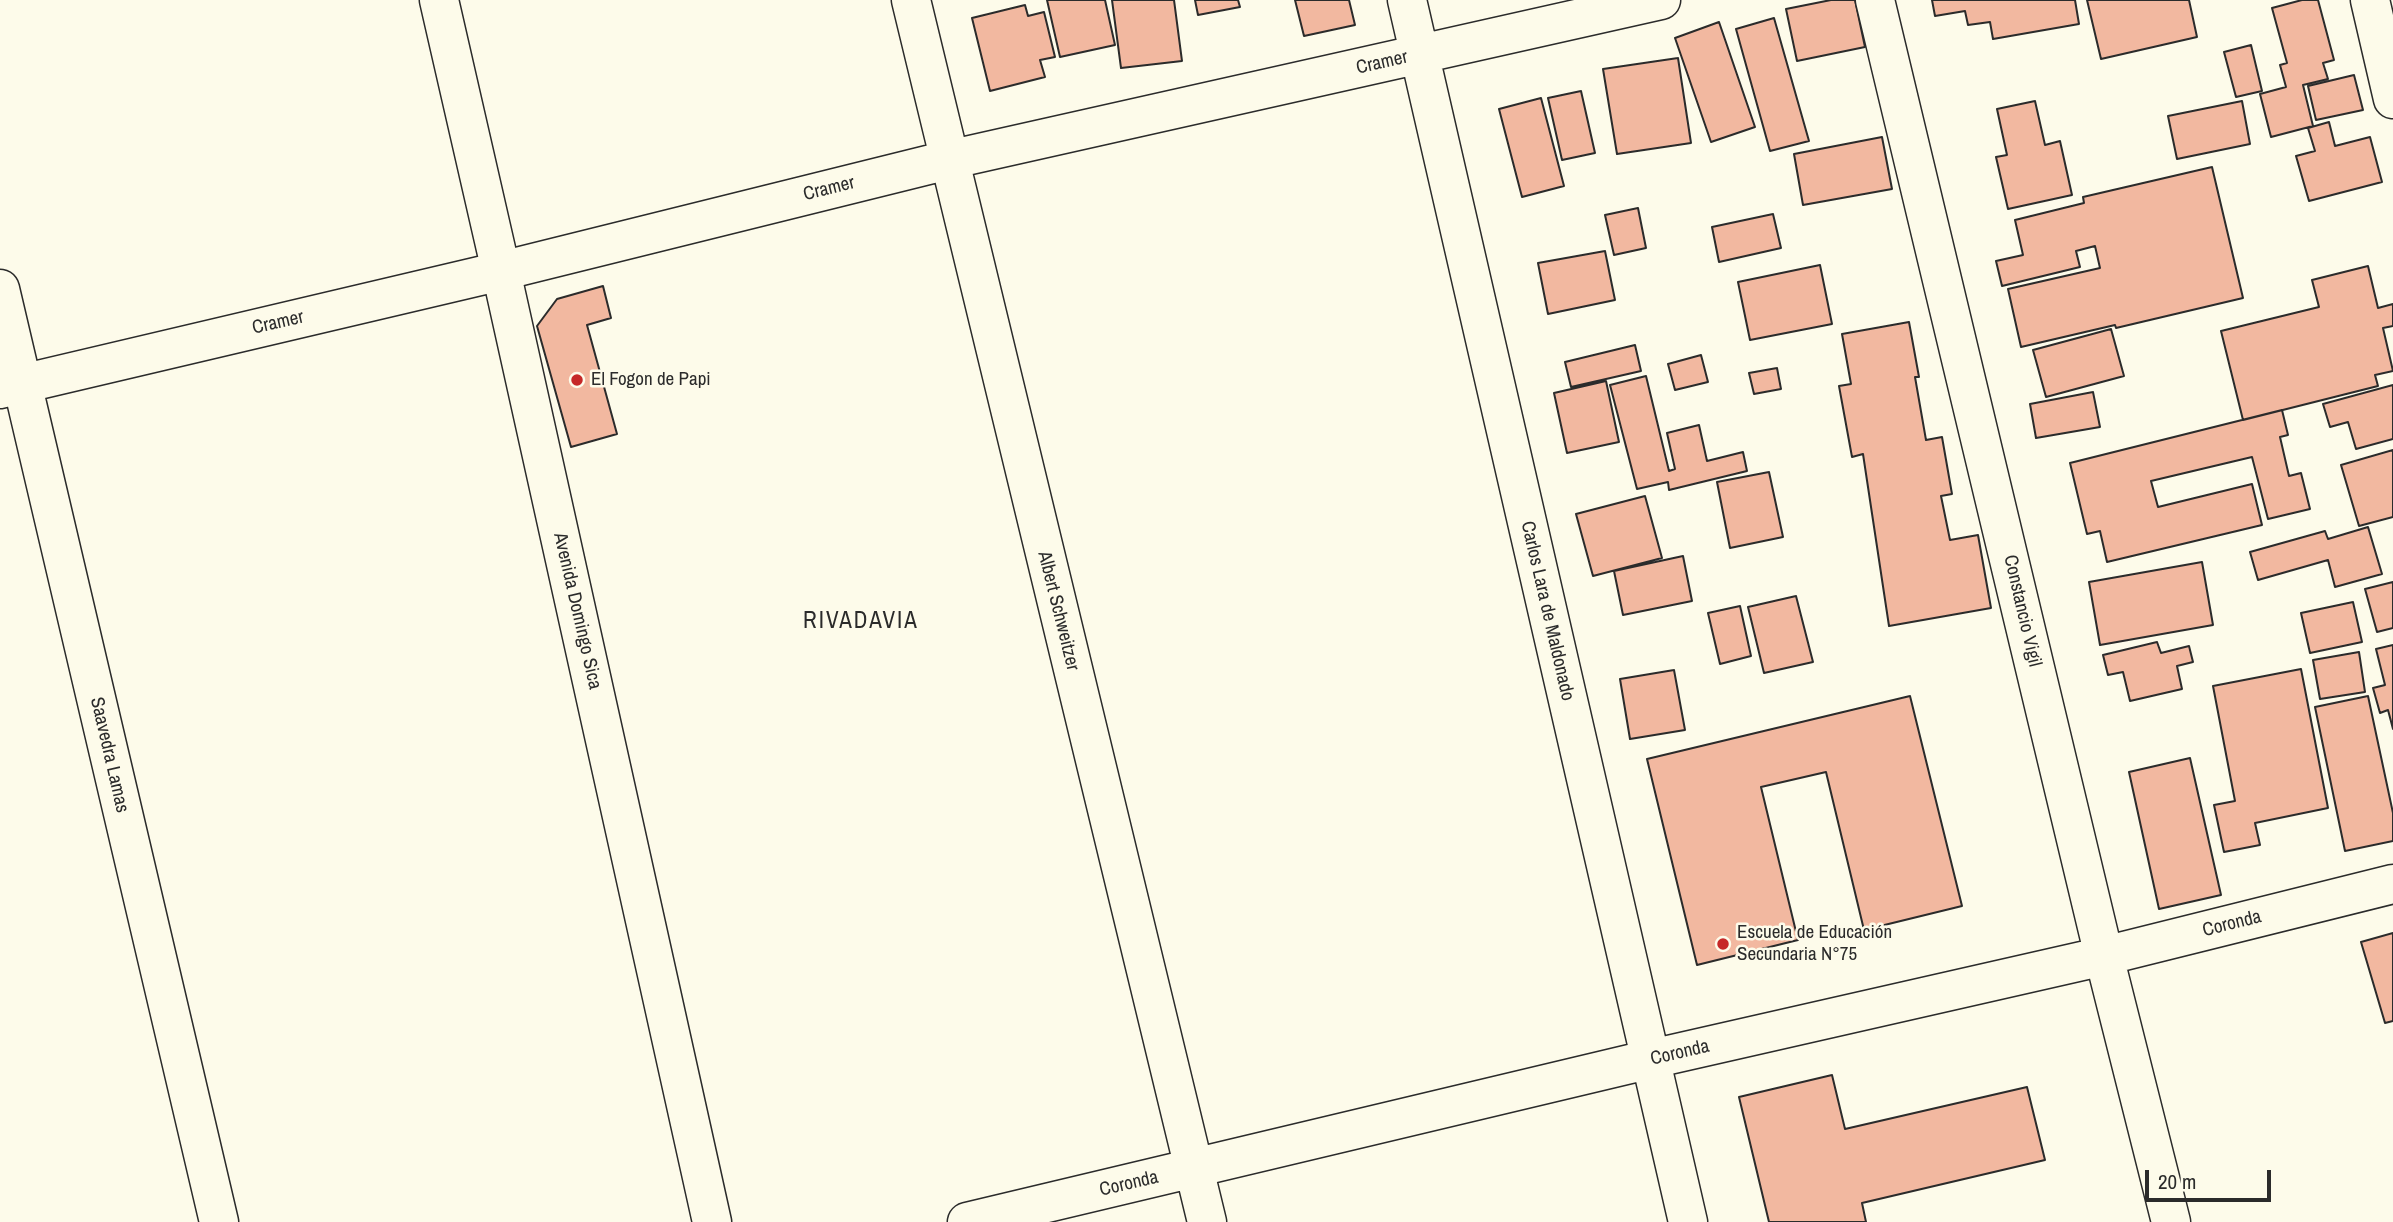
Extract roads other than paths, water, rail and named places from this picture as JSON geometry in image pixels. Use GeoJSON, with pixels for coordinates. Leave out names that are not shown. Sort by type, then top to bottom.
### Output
{"type":"FeatureCollection","features":[{"type":"Feature","properties":{"kind":"street","name":"Avenida Domingo Sica"},"geometry":{"type":"LineString","coordinates":[[439,0],[712,1222]]}},
{"type":"Feature","properties":{"kind":"street","name":"Albert Schweitzer"},"geometry":{"type":"LineString","coordinates":[[911,0],[1207,1222]]}},
{"type":"Feature","properties":{"kind":"street","name":"Carlos Lara de Maldonado"},"geometry":{"type":"LineString","coordinates":[[1407,0],[1688,1222]]}},
{"type":"Feature","properties":{"kind":"street","name":"Cramer"},"geometry":{"type":"LineString","coordinates":[[11,386],[501,271],[948,160],[1661,0]]}},
{"type":"Feature","properties":{"kind":"street","name":"Constancio Vigil"},"geometry":{"type":"LineString","coordinates":[[1875,0],[2104,956],[2171,1222]]}},
{"type":"Feature","properties":{"kind":"street"},"geometry":{"type":"LineString","coordinates":[[2370,0],[2393,99]]}},
{"type":"Feature","properties":{"kind":"street","name":"Saavedra Lamas"},"geometry":{"type":"LineString","coordinates":[[0,289],[11,386],[219,1222]]}},
{"type":"Feature","properties":{"kind":"street","name":"Coronda"},"geometry":{"type":"LineString","coordinates":[[967,1222],[1651,1059],[2104,956],[2393,884]]}},
{"type":"Feature","properties":{"kind":"place","name":"El Fogon de Papi"},"geometry":{"type":"Point","coordinates":[577,380]}},
{"type":"Feature","properties":{"kind":"place","name":"Escuela de Educación Secundaria N°75"},"geometry":{"type":"Point","coordinates":[1723,944]}},
{"type":"Feature","properties":{"kind":"district","name":"RIVADAVIA"},"geometry":{"type":"Point","coordinates":[861,622]}}]}
